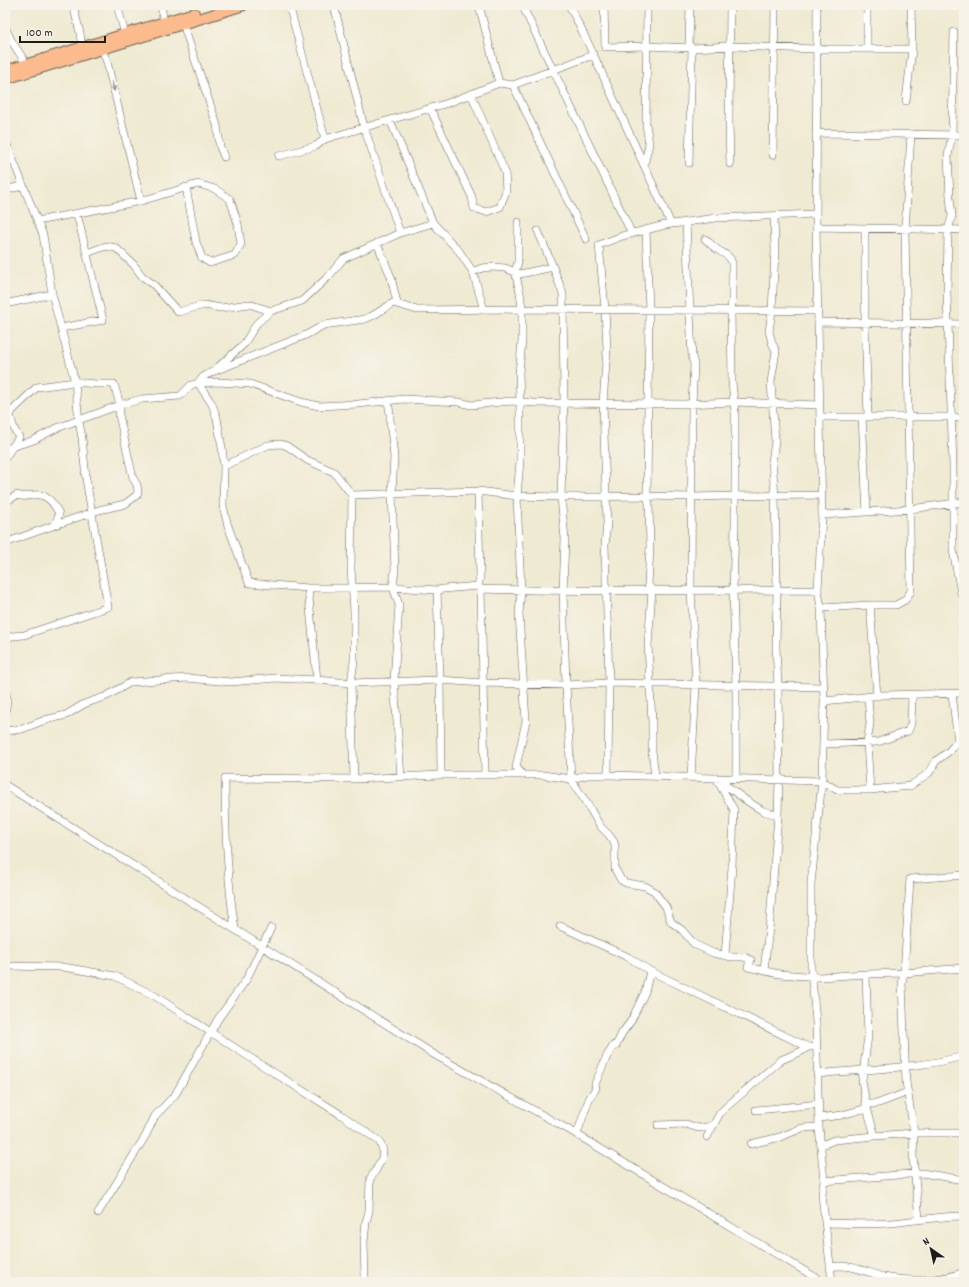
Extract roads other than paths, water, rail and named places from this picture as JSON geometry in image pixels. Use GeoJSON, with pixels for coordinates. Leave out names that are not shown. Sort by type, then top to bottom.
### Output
{"type":"FeatureCollection","features":[{"type":"Feature","properties":{"kind":"highway"},"geometry":{"type":"LineString","coordinates":[[5,71],[221,5]]}},
{"type":"Feature","properties":{"kind":"highway"},"geometry":{"type":"LineString","coordinates":[[5,79],[244,5]]}},
{"type":"Feature","properties":{"kind":"street"},"geometry":{"type":"LineString","coordinates":[[73,5],[82,48]]}},
{"type":"Feature","properties":{"kind":"street"},"geometry":{"type":"LineString","coordinates":[[117,5],[126,34]]}},
{"type":"Feature","properties":{"kind":"street"},"geometry":{"type":"LineString","coordinates":[[161,5],[164,23]]}},
{"type":"Feature","properties":{"kind":"street"},"geometry":{"type":"LineString","coordinates":[[289,5],[325,139]]}},
{"type":"Feature","properties":{"kind":"street"},"geometry":{"type":"LineString","coordinates":[[334,5],[364,128],[400,233]]}},
{"type":"Feature","properties":{"kind":"street"},"geometry":{"type":"LineString","coordinates":[[479,5],[500,83]]}},
{"type":"Feature","properties":{"kind":"street"},"geometry":{"type":"LineString","coordinates":[[522,5],[632,234]]}},
{"type":"Feature","properties":{"kind":"street"},"geometry":{"type":"LineString","coordinates":[[568,5],[593,55],[671,224]]}},
{"type":"Feature","properties":{"kind":"street"},"geometry":{"type":"LineString","coordinates":[[604,5],[605,47],[730,46],[816,49],[912,49]]}},
{"type":"Feature","properties":{"kind":"street"},"geometry":{"type":"LineString","coordinates":[[644,165],[649,144],[646,124],[647,5]]}},
{"type":"Feature","properties":{"kind":"street"},"geometry":{"type":"LineString","coordinates":[[689,163],[690,5]]}},
{"type":"Feature","properties":{"kind":"street"},"geometry":{"type":"LineString","coordinates":[[730,5],[728,121],[730,164]]}},
{"type":"Feature","properties":{"kind":"street"},"geometry":{"type":"LineString","coordinates":[[774,155],[775,5]]}},
{"type":"Feature","properties":{"kind":"street"},"geometry":{"type":"LineString","coordinates":[[817,5],[816,227],[822,495],[818,590],[821,608],[824,700],[822,780],[812,883],[811,977],[816,1022],[812,1047],[817,1074],[819,1127],[822,1144],[824,1181],[822,1195],[832,1282]]}},
{"type":"Feature","properties":{"kind":"street"},"geometry":{"type":"LineString","coordinates":[[866,48],[867,5]]}},
{"type":"Feature","properties":{"kind":"street"},"geometry":{"type":"LineString","coordinates":[[906,101],[912,49],[912,5]]}},
{"type":"Feature","properties":{"kind":"street"},"geometry":{"type":"LineString","coordinates":[[183,24],[217,125],[220,147],[224,157]]}},
{"type":"Feature","properties":{"kind":"street"},"geometry":{"type":"LineString","coordinates":[[5,27],[11,40],[27,65]]}},
{"type":"Feature","properties":{"kind":"street"},"geometry":{"type":"LineString","coordinates":[[954,32],[952,134],[948,156],[952,216],[948,230],[947,294],[952,417],[953,550],[961,593]]}},
{"type":"Feature","properties":{"kind":"street"},"geometry":{"type":"LineString","coordinates":[[102,49],[107,62],[142,201]]}},
{"type":"Feature","properties":{"kind":"street"},"geometry":{"type":"LineString","coordinates":[[279,156],[316,146],[325,139],[448,103],[500,83],[513,85],[593,55]]}},
{"type":"Feature","properties":{"kind":"street"},"geometry":{"type":"LineString","coordinates":[[513,85],[586,239]]}},
{"type":"Feature","properties":{"kind":"street"},"geometry":{"type":"LineString","coordinates":[[430,108],[472,197],[474,208],[486,212],[500,207],[506,191],[505,172],[471,94]]}},
{"type":"Feature","properties":{"kind":"street"},"geometry":{"type":"LineString","coordinates":[[390,120],[432,223],[459,251],[473,272],[484,310]]}},
{"type":"Feature","properties":{"kind":"street"},"geometry":{"type":"LineString","coordinates":[[816,134],[964,135]]}},
{"type":"Feature","properties":{"kind":"street"},"geometry":{"type":"LineString","coordinates":[[821,608],[896,605],[905,600],[911,590],[905,229],[911,134]]}},
{"type":"Feature","properties":{"kind":"street"},"geometry":{"type":"LineString","coordinates":[[5,140],[22,186],[43,235],[52,294],[75,382],[86,479],[108,608],[24,635],[12,636],[5,639]]}},
{"type":"Feature","properties":{"kind":"street"},"geometry":{"type":"LineString","coordinates":[[37,221],[142,201],[186,187],[198,184],[215,188],[230,199],[238,224],[241,244],[235,255],[210,263],[202,258],[196,242],[186,187]]}},
{"type":"Feature","properties":{"kind":"street"},"geometry":{"type":"LineString","coordinates":[[5,190],[22,186]]}},
{"type":"Feature","properties":{"kind":"street"},"geometry":{"type":"LineString","coordinates":[[61,328],[103,320],[77,214]]}},
{"type":"Feature","properties":{"kind":"street"},"geometry":{"type":"LineString","coordinates":[[608,775],[605,545],[607,496],[603,403],[607,349],[599,244],[671,224],[716,218],[816,214]]}},
{"type":"Feature","properties":{"kind":"street"},"geometry":{"type":"LineString","coordinates":[[764,970],[770,920],[778,815],[778,686],[776,647],[777,590],[775,495],[772,462],[775,442],[771,382],[776,351],[769,331],[772,311],[775,251],[774,216]]}},
{"type":"Feature","properties":{"kind":"street"},"geometry":{"type":"LineString","coordinates":[[518,222],[518,262],[515,272],[522,309],[522,341],[519,373],[520,461],[517,496],[521,590],[519,614],[526,721],[516,767],[523,775]]}},
{"type":"Feature","properties":{"kind":"street"},"geometry":{"type":"LineString","coordinates":[[686,222],[689,310],[692,357],[694,364],[692,404],[691,590],[696,686],[691,777]]}},
{"type":"Feature","properties":{"kind":"street"},"geometry":{"type":"LineString","coordinates":[[212,372],[244,344],[258,323],[271,311],[302,301],[329,276],[343,259],[400,233],[432,223]]}},
{"type":"Feature","properties":{"kind":"street"},"geometry":{"type":"LineString","coordinates":[[816,227],[964,230]]}},
{"type":"Feature","properties":{"kind":"street"},"geometry":{"type":"LineString","coordinates":[[865,228],[865,417],[867,512]]}},
{"type":"Feature","properties":{"kind":"street"},"geometry":{"type":"LineString","coordinates":[[646,230],[649,309],[647,496],[649,504],[650,548],[648,585],[652,590],[648,645],[652,752],[656,776]]}},
{"type":"Feature","properties":{"kind":"street"},"geometry":{"type":"LineString","coordinates":[[538,231],[563,294],[564,402],[561,497],[565,539],[563,591],[571,779],[600,826],[614,842],[615,869],[621,880],[626,884],[645,886],[654,891],[666,907],[671,922],[682,930],[694,944],[710,952],[732,957],[744,957],[751,960],[748,967],[779,974],[811,977],[904,973],[964,968]]}},
{"type":"Feature","properties":{"kind":"street"},"geometry":{"type":"LineString","coordinates":[[705,239],[731,259],[732,382],[735,412],[735,540],[733,590],[736,686],[736,779]]}},
{"type":"Feature","properties":{"kind":"street"},"geometry":{"type":"LineString","coordinates":[[377,243],[391,278],[397,303]]}},
{"type":"Feature","properties":{"kind":"street"},"geometry":{"type":"LineString","coordinates":[[87,253],[106,246],[116,248],[134,265],[142,276],[154,285],[178,312],[204,305],[221,308],[249,304],[271,311]]}},
{"type":"Feature","properties":{"kind":"street"},"geometry":{"type":"LineString","coordinates":[[473,272],[482,268],[493,267],[505,268],[520,274],[526,274],[553,267]]}},
{"type":"Feature","properties":{"kind":"street"},"geometry":{"type":"LineString","coordinates":[[5,304],[52,294]]}},
{"type":"Feature","properties":{"kind":"street"},"geometry":{"type":"LineString","coordinates":[[198,383],[203,377],[212,372],[306,335],[324,325],[365,319],[374,315],[390,304],[397,303],[418,310],[649,309],[731,312],[818,311]]}},
{"type":"Feature","properties":{"kind":"street"},"geometry":{"type":"LineString","coordinates":[[818,322],[949,325],[964,324]]}},
{"type":"Feature","properties":{"kind":"street"},"geometry":{"type":"LineString","coordinates":[[5,458],[19,438],[14,430],[12,421],[8,418],[12,410],[37,387],[75,382],[114,384],[120,405],[119,415],[133,478],[137,485],[138,491],[137,495],[125,504],[91,512],[5,543]]}},
{"type":"Feature","properties":{"kind":"street"},"geometry":{"type":"LineString","coordinates":[[198,383],[212,404],[217,418],[224,466],[223,506],[228,526],[249,583],[308,588],[393,587],[438,590],[480,588],[563,591],[606,589],[818,590]]}},
{"type":"Feature","properties":{"kind":"street"},"geometry":{"type":"LineString","coordinates":[[5,449],[34,440],[57,428],[120,405],[142,399],[180,396],[187,387],[198,383],[250,384],[301,402],[319,406],[404,399],[459,402],[471,405],[511,401],[692,404],[734,402],[753,404],[773,403],[820,405]]}},
{"type":"Feature","properties":{"kind":"street"},"geometry":{"type":"LineString","coordinates":[[388,401],[394,457],[392,494],[395,569],[393,587],[399,605],[394,681],[401,776]]}},
{"type":"Feature","properties":{"kind":"street"},"geometry":{"type":"LineString","coordinates":[[820,417],[952,417],[964,419]]}},
{"type":"Feature","properties":{"kind":"street"},"geometry":{"type":"LineString","coordinates":[[224,466],[268,445],[281,444],[301,454],[308,460],[334,472],[352,495],[351,569],[353,587],[354,662],[351,683],[354,778]]}},
{"type":"Feature","properties":{"kind":"street"},"geometry":{"type":"LineString","coordinates":[[352,495],[478,491],[517,496],[561,497],[822,495]]}},
{"type":"Feature","properties":{"kind":"street"},"geometry":{"type":"LineString","coordinates":[[478,491],[485,775]]}},
{"type":"Feature","properties":{"kind":"street"},"geometry":{"type":"LineString","coordinates":[[5,499],[17,495],[26,497],[33,495],[46,496],[51,500],[59,514],[55,525]]}},
{"type":"Feature","properties":{"kind":"street"},"geometry":{"type":"LineString","coordinates":[[822,515],[910,509],[964,502]]}},
{"type":"Feature","properties":{"kind":"street"},"geometry":{"type":"LineString","coordinates":[[308,588],[317,680]]}},
{"type":"Feature","properties":{"kind":"street"},"geometry":{"type":"LineString","coordinates":[[438,590],[441,775]]}},
{"type":"Feature","properties":{"kind":"street"},"geometry":{"type":"LineString","coordinates":[[870,605],[877,696]]}},
{"type":"Feature","properties":{"kind":"street"},"geometry":{"type":"LineString","coordinates":[[5,731],[22,729],[45,720],[66,715],[84,704],[107,696],[131,682],[187,678],[231,682],[275,678],[351,683],[440,680],[483,683],[566,685],[608,684],[824,687]]}},
{"type":"Feature","properties":{"kind":"street"},"geometry":{"type":"LineString","coordinates":[[5,686],[7,700],[5,715]]}},
{"type":"Feature","properties":{"kind":"street"},"geometry":{"type":"LineString","coordinates":[[824,700],[877,696],[964,693]]}},
{"type":"Feature","properties":{"kind":"street"},"geometry":{"type":"LineString","coordinates":[[235,928],[230,897],[225,819],[225,778],[551,775],[571,779],[587,775],[608,775],[822,780],[837,790],[870,790],[910,786],[929,773],[936,761],[948,752],[958,741],[952,694]]}},
{"type":"Feature","properties":{"kind":"street"},"geometry":{"type":"LineString","coordinates":[[823,744],[878,742],[908,731],[911,724],[912,695]]}},
{"type":"Feature","properties":{"kind":"street"},"geometry":{"type":"LineString","coordinates":[[868,697],[870,724],[867,742],[870,790]]}},
{"type":"Feature","properties":{"kind":"street"},"geometry":{"type":"LineString","coordinates":[[716,778],[734,810],[732,867],[725,955]]}},
{"type":"Feature","properties":{"kind":"street"},"geometry":{"type":"LineString","coordinates":[[716,778],[763,811],[778,815]]}},
{"type":"Feature","properties":{"kind":"street"},"geometry":{"type":"LineString","coordinates":[[5,785],[435,1054],[577,1134],[823,1282]]}},
{"type":"Feature","properties":{"kind":"street"},"geometry":{"type":"LineString","coordinates":[[919,1219],[913,1156],[914,1133],[905,1067],[902,983],[904,973],[910,879],[964,875]]}},
{"type":"Feature","properties":{"kind":"street"},"geometry":{"type":"LineString","coordinates":[[560,926],[628,957],[650,971],[812,1047]]}},
{"type":"Feature","properties":{"kind":"street"},"geometry":{"type":"LineString","coordinates":[[98,1213],[146,1135],[155,1116],[175,1094],[210,1032],[246,980],[270,928]]}},
{"type":"Feature","properties":{"kind":"street"},"geometry":{"type":"LineString","coordinates":[[5,966],[63,967],[115,976],[155,996],[340,1114],[379,1141],[383,1150],[382,1158],[370,1179],[369,1211],[366,1222],[364,1242],[365,1277],[367,1282]]}},
{"type":"Feature","properties":{"kind":"street"},"geometry":{"type":"LineString","coordinates":[[577,1134],[589,1099],[596,1088],[595,1084],[607,1056],[614,1045],[616,1046],[622,1033],[631,1021],[645,992],[650,971]]}},
{"type":"Feature","properties":{"kind":"street"},"geometry":{"type":"LineString","coordinates":[[866,974],[868,984],[868,1036],[862,1080],[874,1136]]}},
{"type":"Feature","properties":{"kind":"street"},"geometry":{"type":"LineString","coordinates":[[707,1137],[720,1113],[725,1108],[782,1060],[812,1047]]}},
{"type":"Feature","properties":{"kind":"street"},"geometry":{"type":"LineString","coordinates":[[817,1074],[863,1069],[905,1067],[943,1062],[964,1056]]}},
{"type":"Feature","properties":{"kind":"street"},"geometry":{"type":"LineString","coordinates":[[819,1118],[842,1115],[908,1092]]}},
{"type":"Feature","properties":{"kind":"street"},"geometry":{"type":"LineString","coordinates":[[756,1110],[819,1104]]}},
{"type":"Feature","properties":{"kind":"street"},"geometry":{"type":"LineString","coordinates":[[658,1125],[686,1124],[698,1128],[713,1126]]}},
{"type":"Feature","properties":{"kind":"street"},"geometry":{"type":"LineString","coordinates":[[751,1144],[780,1137],[802,1128],[819,1127]]}},
{"type":"Feature","properties":{"kind":"street"},"geometry":{"type":"LineString","coordinates":[[822,1144],[834,1140],[874,1136],[914,1133],[964,1133]]}},
{"type":"Feature","properties":{"kind":"street"},"geometry":{"type":"LineString","coordinates":[[824,1181],[922,1173],[964,1180]]}},
{"type":"Feature","properties":{"kind":"street"},"geometry":{"type":"LineString","coordinates":[[825,1223],[889,1223],[964,1216]]}},
{"type":"Feature","properties":{"kind":"street"},"geometry":{"type":"LineString","coordinates":[[830,1267],[838,1265],[847,1266],[896,1280],[934,1279],[958,1275],[964,1272]]}}]}
